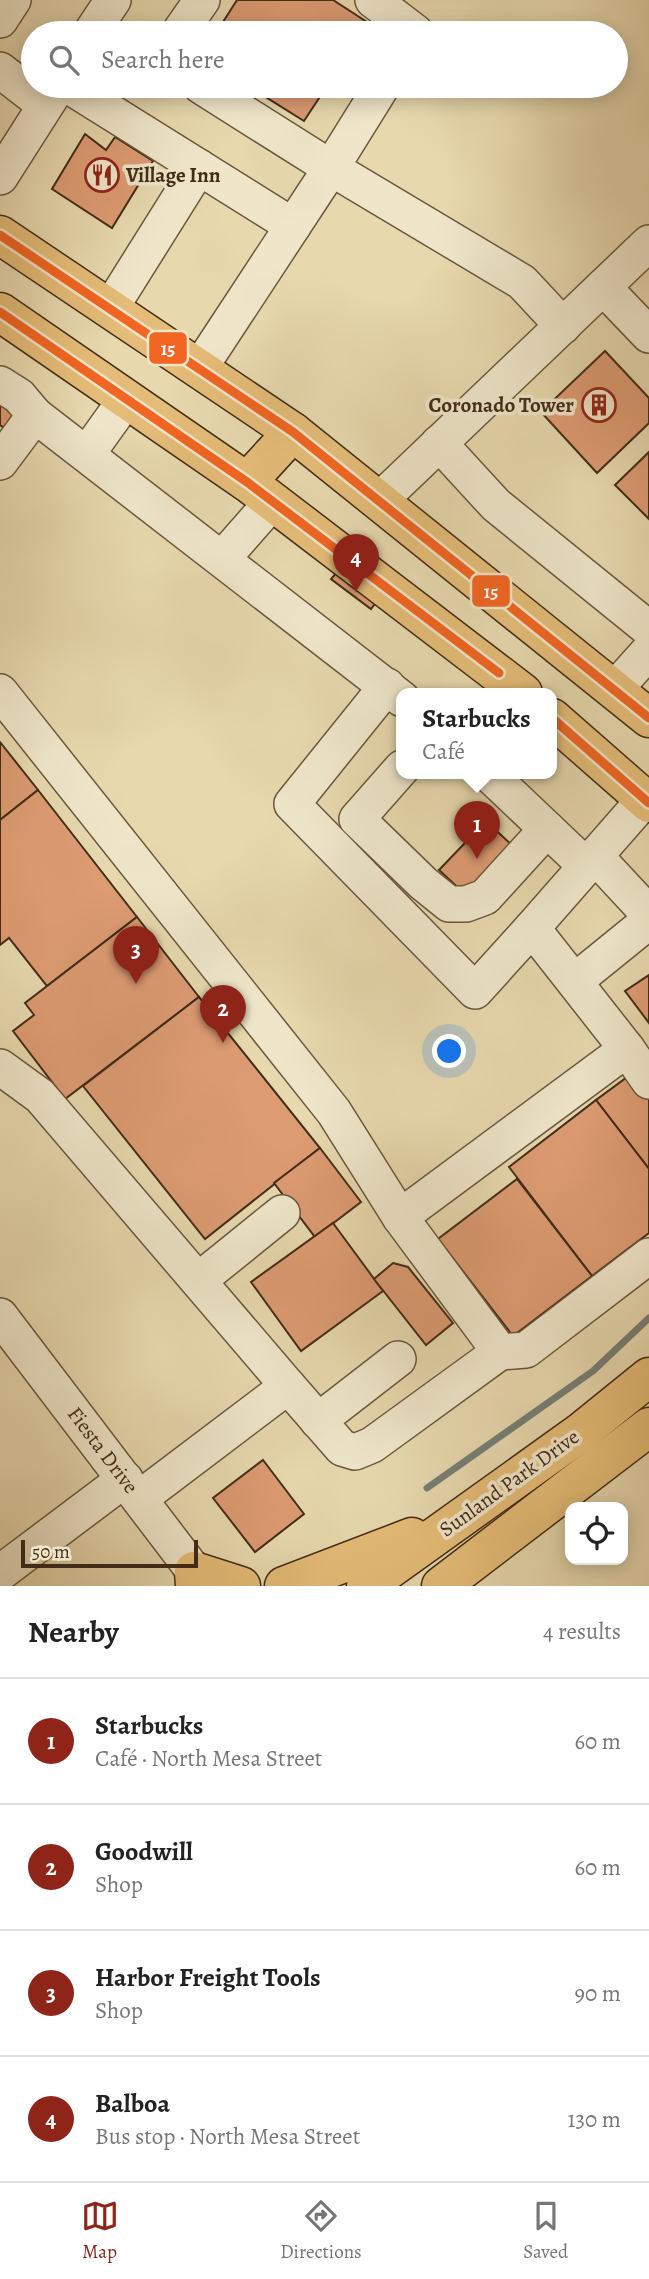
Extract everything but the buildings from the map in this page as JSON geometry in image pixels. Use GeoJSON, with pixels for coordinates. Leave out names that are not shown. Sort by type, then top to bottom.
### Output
{"type":"FeatureCollection","features":[{"type":"Feature","properties":{"kind":"main road"},"geometry":{"type":"LineString","coordinates":[[0,235],[293,432],[649,718]]}},
{"type":"Feature","properties":{"kind":"main road"},"geometry":{"type":"LineString","coordinates":[[0,312],[260,492],[516,688]]}},
{"type":"Feature","properties":{"kind":"main road"},"geometry":{"type":"LineString","coordinates":[[260,492],[293,432]]}},
{"type":"Feature","properties":{"kind":"main road"},"geometry":{"type":"LineString","coordinates":[[557,723],[648,799]]}},
{"type":"Feature","properties":{"kind":"main road","name":"Sunland Park Drive"},"geometry":{"type":"LineString","coordinates":[[366,1586],[581,1432],[649,1377]]}},
{"type":"Feature","properties":{"kind":"main road","name":"Sunland Park Drive"},"geometry":{"type":"LineString","coordinates":[[441,1586],[649,1427]]}},
{"type":"Feature","properties":{"kind":"main road"},"geometry":{"type":"LineString","coordinates":[[284,1586],[460,1519]]}},
{"type":"Feature","properties":{"kind":"main road"},"geometry":{"type":"LineString","coordinates":[[197,1581],[241,1586]]}},
{"type":"Feature","properties":{"kind":"street"},"geometry":{"type":"LineString","coordinates":[[0,20],[13,0]]}},
{"type":"Feature","properties":{"kind":"street"},"geometry":{"type":"LineString","coordinates":[[187,21],[202,0]]}},
{"type":"Feature","properties":{"kind":"street"},"geometry":{"type":"LineString","coordinates":[[373,0],[401,21]]}},
{"type":"Feature","properties":{"kind":"street"},"geometry":{"type":"LineString","coordinates":[[0,70],[21,78]]}},
{"type":"Feature","properties":{"kind":"street"},"geometry":{"type":"LineString","coordinates":[[0,177],[53,98]]}},
{"type":"Feature","properties":{"kind":"street"},"geometry":{"type":"LineString","coordinates":[[68,98],[199,167],[293,226]]}},
{"type":"Feature","properties":{"kind":"street"},"geometry":{"type":"LineString","coordinates":[[220,98],[522,282],[562,326]]}},
{"type":"Feature","properties":{"kind":"street"},"geometry":{"type":"LineString","coordinates":[[199,369],[375,98]]}},
{"type":"Feature","properties":{"kind":"street"},"geometry":{"type":"LineString","coordinates":[[110,309],[199,167]]}},
{"type":"Feature","properties":{"kind":"street"},"geometry":{"type":"LineString","coordinates":[[379,501],[649,243]]}},
{"type":"Feature","properties":{"kind":"street"},"geometry":{"type":"LineString","coordinates":[[603,287],[649,335]]}},
{"type":"Feature","properties":{"kind":"street"},"geometry":{"type":"LineString","coordinates":[[0,384],[19,396],[35,415],[394,692],[292,804],[475,991],[648,799]]}},
{"type":"Feature","properties":{"kind":"street"},"geometry":{"type":"LineString","coordinates":[[87,454],[127,398]]}},
{"type":"Feature","properties":{"kind":"street"},"geometry":{"type":"LineString","coordinates":[[0,462],[35,415]]}},
{"type":"Feature","properties":{"kind":"street"},"geometry":{"type":"LineString","coordinates":[[439,443],[496,505],[649,629]]}},
{"type":"Feature","properties":{"kind":"street"},"geometry":{"type":"LineString","coordinates":[[222,559],[260,492]]}},
{"type":"Feature","properties":{"kind":"street"},"geometry":{"type":"LineString","coordinates":[[614,690],[649,651]]}},
{"type":"Feature","properties":{"kind":"street"},"geometry":{"type":"LineString","coordinates":[[0,692],[334,1112],[400,1217],[500,1352]]}},
{"type":"Feature","properties":{"kind":"street"},"geometry":{"type":"LineString","coordinates":[[396,775],[357,820],[449,904],[466,904],[485,897],[547,829]]}},
{"type":"Feature","properties":{"kind":"street"},"geometry":{"type":"LineString","coordinates":[[494,779],[547,829],[591,861],[649,914]]}},
{"type":"Feature","properties":{"kind":"street"},"geometry":{"type":"LineString","coordinates":[[575,981],[649,921]]}},
{"type":"Feature","properties":{"kind":"street"},"geometry":{"type":"LineString","coordinates":[[532,928],[649,1081]]}},
{"type":"Feature","properties":{"kind":"street"},"geometry":{"type":"LineString","coordinates":[[400,1217],[627,1049]]}},
{"type":"Feature","properties":{"kind":"street"},"geometry":{"type":"LineString","coordinates":[[0,1067],[40,1096],[318,1421],[342,1448],[355,1452],[372,1445],[500,1352],[526,1350],[649,1256]]}},
{"type":"Feature","properties":{"kind":"street"},"geometry":{"type":"LineString","coordinates":[[199,1280],[282,1213]]}},
{"type":"Feature","properties":{"kind":"street","name":"Fiesta Drive"},"geometry":{"type":"LineString","coordinates":[[0,1316],[133,1489],[197,1581]]}},
{"type":"Feature","properties":{"kind":"street"},"geometry":{"type":"LineString","coordinates":[[318,1421],[398,1359]]}},
{"type":"Feature","properties":{"kind":"street"},"geometry":{"type":"LineString","coordinates":[[0,1573],[288,1386]]}},
{"type":"Feature","properties":{"kind":"waterway"},"geometry":{"type":"LineString","coordinates":[[427,1488],[593,1371],[649,1318]]}},
{"type":"Feature","properties":{"kind":"transit line","name":"15"},"geometry":{"type":"LineString","coordinates":[[0,235],[293,432],[649,718]]}},
{"type":"Feature","properties":{"kind":"transit line","name":"15"},"geometry":{"type":"LineString","coordinates":[[0,312],[247,482],[499,673]]}},
{"type":"Feature","properties":{"kind":"transit line","name":"15"},"geometry":{"type":"LineString","coordinates":[[557,722],[649,803]]}},
{"type":"Feature","properties":{"kind":"place","name":"Village Inn"},"geometry":{"type":"Point","coordinates":[102,175]}},
{"type":"Feature","properties":{"kind":"place","name":"Coronado Tower"},"geometry":{"type":"Point","coordinates":[599,405]}},
{"type":"Feature","properties":{"kind":"place","name":"Balboa"},"geometry":{"type":"Point","coordinates":[356,592]}},
{"type":"Feature","properties":{"kind":"place","name":"Starbucks"},"geometry":{"type":"Point","coordinates":[477,859]}},
{"type":"Feature","properties":{"kind":"place","name":"Harbor Freight Tools"},"geometry":{"type":"Point","coordinates":[136,984]}},
{"type":"Feature","properties":{"kind":"place","name":"Goodwill"},"geometry":{"type":"Point","coordinates":[223,1043]}}]}
